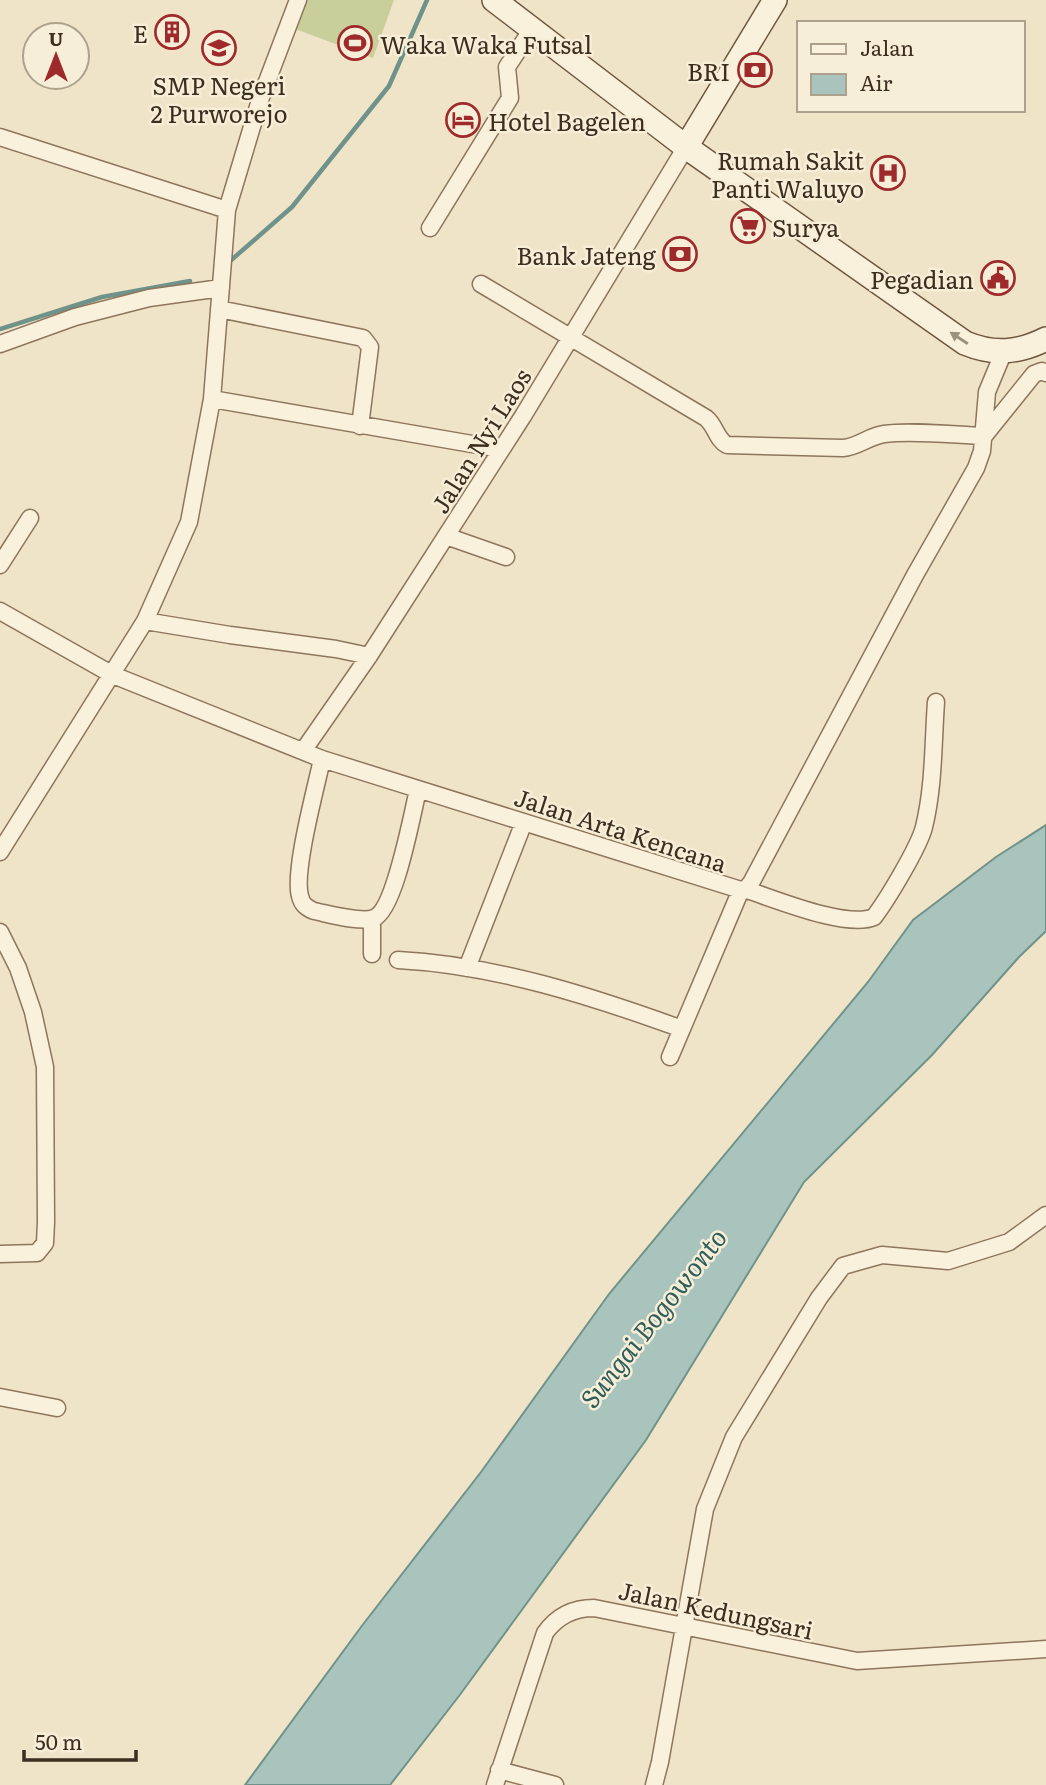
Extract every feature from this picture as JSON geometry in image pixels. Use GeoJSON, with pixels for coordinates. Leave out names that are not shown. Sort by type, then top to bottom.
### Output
{"type":"FeatureCollection","features":[{"type":"Feature","properties":{"kind":"main road"},"geometry":{"type":"LineString","coordinates":[[494,0],[686,147],[965,343],[985,351],[1004,351],[1034,345],[1046,339]]}},
{"type":"Feature","properties":{"kind":"main road"},"geometry":{"type":"LineString","coordinates":[[686,147],[775,0]]}},
{"type":"Feature","properties":{"kind":"street"},"geometry":{"type":"LineString","coordinates":[[0,852],[145,621],[189,522],[212,399],[227,210],[260,100],[298,0]]}},
{"type":"Feature","properties":{"kind":"street"},"geometry":{"type":"LineString","coordinates":[[430,228],[510,98],[508,67],[532,29]]}},
{"type":"Feature","properties":{"kind":"street"},"geometry":{"type":"LineString","coordinates":[[0,137],[227,210]]}},
{"type":"Feature","properties":{"kind":"street","name":"Jalan Nyi Laos"},"geometry":{"type":"LineString","coordinates":[[303,751],[369,656],[446,536],[686,147]]}},
{"type":"Feature","properties":{"kind":"street"},"geometry":{"type":"LineString","coordinates":[[481,284],[706,418],[721,442],[727,444],[843,448],[889,433],[984,436],[1034,374],[1042,371],[1046,373]]}},
{"type":"Feature","properties":{"kind":"street"},"geometry":{"type":"LineString","coordinates":[[0,344],[75,317],[137,301],[221,288]]}},
{"type":"Feature","properties":{"kind":"street"},"geometry":{"type":"LineString","coordinates":[[219,309],[363,338],[370,347],[360,426]]}},
{"type":"Feature","properties":{"kind":"street","name":"Jalan Arta Kencana"},"geometry":{"type":"LineString","coordinates":[[0,611],[113,674],[321,759],[743,891],[976,468],[982,452],[987,392],[1004,351]]}},
{"type":"Feature","properties":{"kind":"street"},"geometry":{"type":"LineString","coordinates":[[212,399],[501,449]]}},
{"type":"Feature","properties":{"kind":"street"},"geometry":{"type":"LineString","coordinates":[[0,565],[30,517]]}},
{"type":"Feature","properties":{"kind":"street"},"geometry":{"type":"LineString","coordinates":[[446,536],[506,557]]}},
{"type":"Feature","properties":{"kind":"street"},"geometry":{"type":"LineString","coordinates":[[145,621],[369,656]]}},
{"type":"Feature","properties":{"kind":"street"},"geometry":{"type":"LineString","coordinates":[[670,1057],[743,891],[826,916],[862,920],[874,917],[911,856],[923,830],[935,741],[936,702]]}},
{"type":"Feature","properties":{"kind":"street"},"geometry":{"type":"LineString","coordinates":[[321,759],[304,840],[299,895],[307,908],[314,911],[372,919],[382,913],[390,897],[418,790]]}},
{"type":"Feature","properties":{"kind":"street"},"geometry":{"type":"LineString","coordinates":[[467,968],[523,822]]}},
{"type":"Feature","properties":{"kind":"street"},"geometry":{"type":"LineString","coordinates":[[372,919],[372,954]]}},
{"type":"Feature","properties":{"kind":"street"},"geometry":{"type":"LineString","coordinates":[[0,932],[18,968],[33,1012],[42,1050],[46,1089],[45,1243],[42,1249],[30,1255],[0,1254]]}},
{"type":"Feature","properties":{"kind":"street"},"geometry":{"type":"LineString","coordinates":[[398,960],[467,968],[554,988],[682,1029]]}},
{"type":"Feature","properties":{"kind":"street"},"geometry":{"type":"LineString","coordinates":[[653,1785],[662,1750],[705,1508],[734,1437],[819,1298],[843,1266],[882,1255],[948,1261],[1009,1242],[1046,1215]]}},
{"type":"Feature","properties":{"kind":"street"},"geometry":{"type":"LineString","coordinates":[[0,1397],[57,1408]]}},
{"type":"Feature","properties":{"kind":"street","name":"Jalan Kedungsari"},"geometry":{"type":"LineString","coordinates":[[497,1777],[545,1633],[550,1625],[575,1609],[594,1608],[857,1661],[1046,1649]]}},
{"type":"Feature","properties":{"kind":"street"},"geometry":{"type":"LineString","coordinates":[[497,1777],[555,1785]]}},
{"type":"Feature","properties":{"kind":"green space","name":"Waka Waka Futsal"},"geometry":{"type":"Polygon","coordinates":[[[303,0],[394,0],[373,58],[290,27],[303,0]]]}},
{"type":"Feature","properties":{"kind":"water","name":"Sungai Bogowonto"},"geometry":{"type":"Polygon","coordinates":[[[1046,825],[1046,931],[1019,957],[932,1055],[804,1182],[646,1440],[459,1696],[390,1785],[245,1785],[361,1627],[481,1472],[609,1294],[868,982],[913,920],[996,857],[1046,825]]]}},
{"type":"Feature","properties":{"kind":"waterway"},"geometry":{"type":"LineString","coordinates":[[229,262],[292,207],[389,86],[427,0]]}},
{"type":"Feature","properties":{"kind":"waterway"},"geometry":{"type":"LineString","coordinates":[[0,329],[102,297],[190,281]]}},
{"type":"Feature","properties":{"kind":"place","name":"E"},"geometry":{"type":"Point","coordinates":[172,32]}},
{"type":"Feature","properties":{"kind":"place","name":"Waka Waka Futsal"},"geometry":{"type":"Point","coordinates":[355,43]}},
{"type":"Feature","properties":{"kind":"place","name":"SMP Negeri 2 Purworejo"},"geometry":{"type":"Point","coordinates":[219,48]}},
{"type":"Feature","properties":{"kind":"place","name":"BRI"},"geometry":{"type":"Point","coordinates":[755,70]}},
{"type":"Feature","properties":{"kind":"place","name":"Hotel Bagelen"},"geometry":{"type":"Point","coordinates":[463,120]}},
{"type":"Feature","properties":{"kind":"place","name":"Rumah Sakit Panti Waluyo"},"geometry":{"type":"Point","coordinates":[888,173]}},
{"type":"Feature","properties":{"kind":"place","name":"Surya"},"geometry":{"type":"Point","coordinates":[748,226]}},
{"type":"Feature","properties":{"kind":"place","name":"Bank Jateng"},"geometry":{"type":"Point","coordinates":[680,254]}},
{"type":"Feature","properties":{"kind":"place","name":"Pegadian"},"geometry":{"type":"Point","coordinates":[998,278]}}]}
